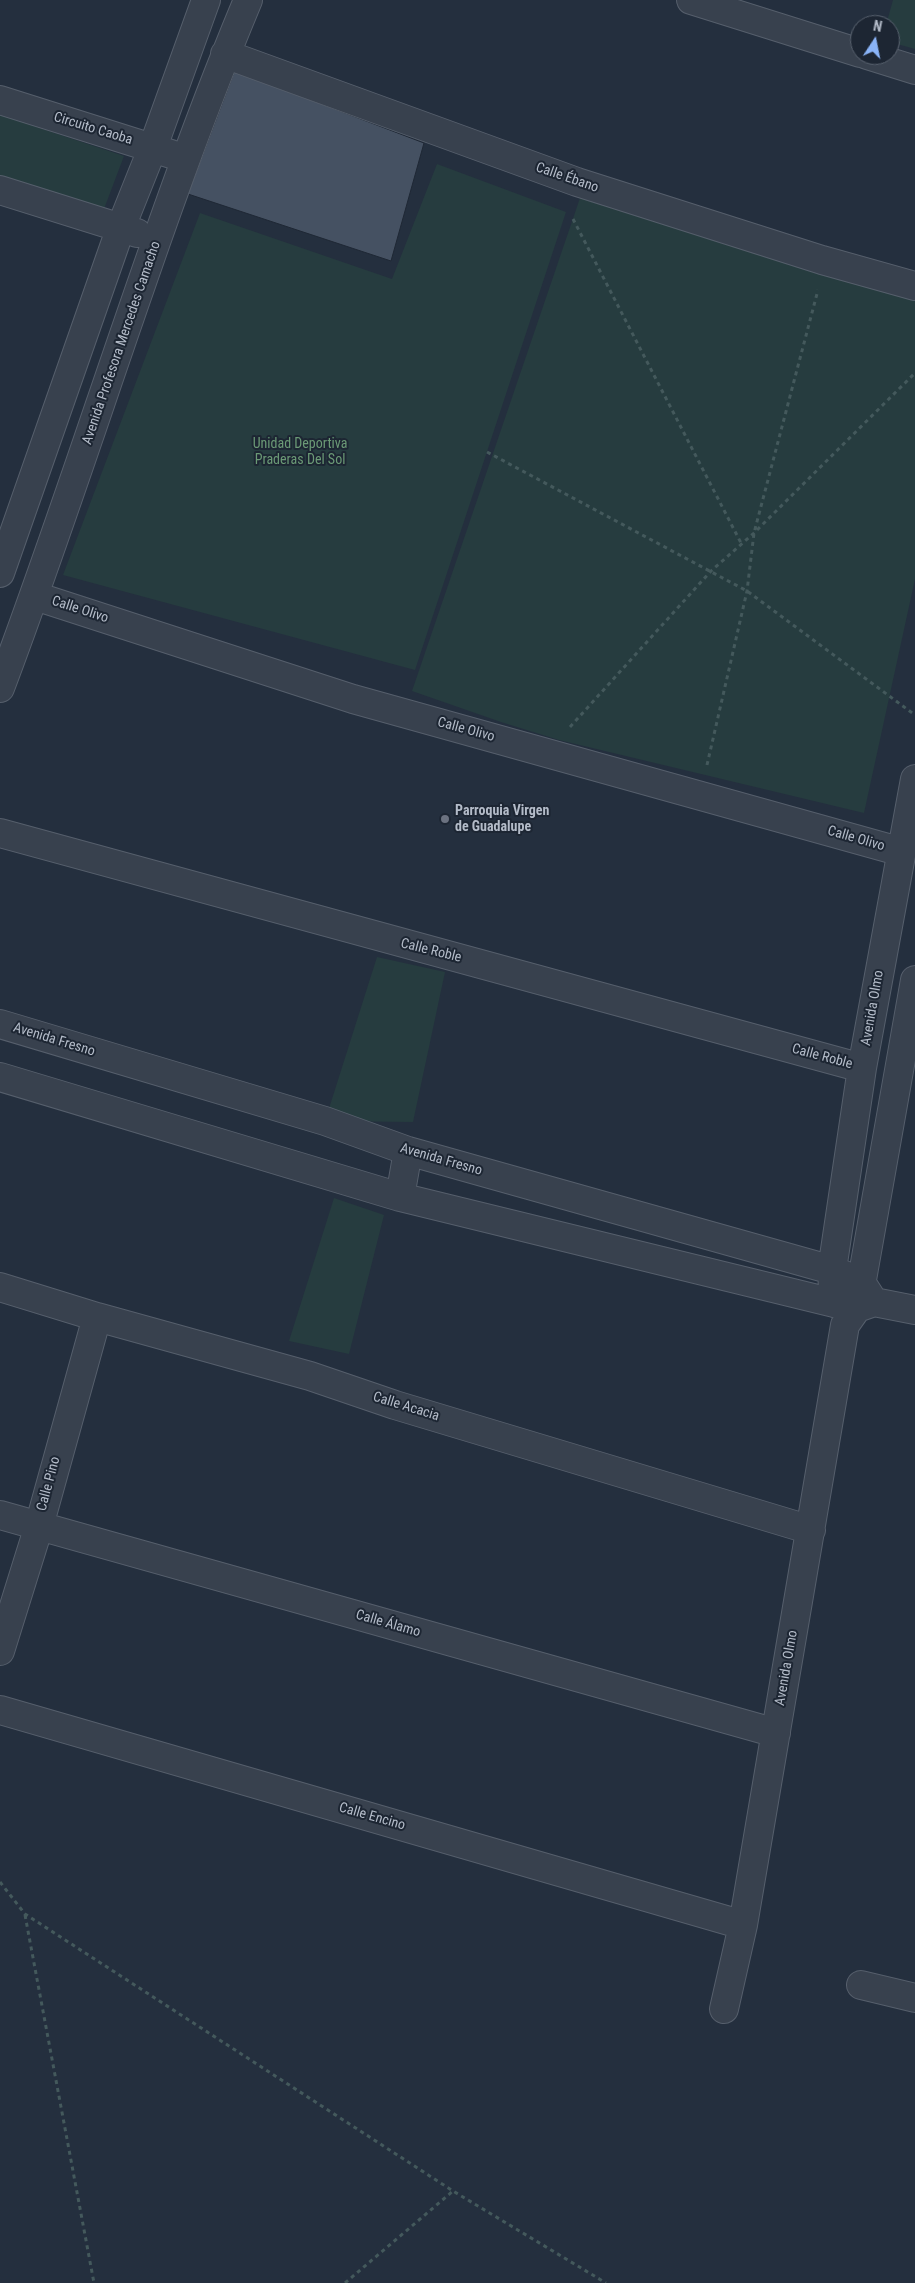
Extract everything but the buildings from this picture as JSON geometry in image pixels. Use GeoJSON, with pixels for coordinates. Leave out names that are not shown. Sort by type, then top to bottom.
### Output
{"type":"FeatureCollection","features":[{"type":"Feature","properties":{"kind":"street"},"geometry":{"type":"LineString","coordinates":[[0,572],[121,227],[153,147],[206,0]]}},
{"type":"Feature","properties":{"kind":"street","name":"Avenida Profesora Mercedes Camacho"},"geometry":{"type":"LineString","coordinates":[[0,688],[35,596],[186,159],[225,54],[248,0]]}},
{"type":"Feature","properties":{"kind":"street"},"geometry":{"type":"LineString","coordinates":[[691,0],[850,50]]}},
{"type":"Feature","properties":{"kind":"street","name":"Calle Ébano"},"geometry":{"type":"LineString","coordinates":[[225,54],[577,182],[822,260],[915,286]]}},
{"type":"Feature","properties":{"kind":"street"},"geometry":{"type":"LineString","coordinates":[[899,65],[915,70]]}},
{"type":"Feature","properties":{"kind":"street","name":"Circuito Caoba"},"geometry":{"type":"LineString","coordinates":[[0,100],[186,159]]}},
{"type":"Feature","properties":{"kind":"street"},"geometry":{"type":"LineString","coordinates":[[0,190],[157,240]]}},
{"type":"Feature","properties":{"kind":"street","name":"Calle Olivo"},"geometry":{"type":"LineString","coordinates":[[35,596],[353,698],[902,852]]}},
{"type":"Feature","properties":{"kind":"street","name":"Avenida Olmo"},"geometry":{"type":"LineString","coordinates":[[832,1270],[862,1068],[915,779]]}},
{"type":"Feature","properties":{"kind":"street","name":"Calle Roble"},"geometry":{"type":"LineString","coordinates":[[0,833],[862,1068]]}},
{"type":"Feature","properties":{"kind":"street","name":"Avenida Olmo"},"geometry":{"type":"LineString","coordinates":[[724,2009],[743,1925],[811,1530],[915,980]]}},
{"type":"Feature","properties":{"kind":"street","name":"Avenida Fresno"},"geometry":{"type":"LineString","coordinates":[[0,1024],[325,1121],[408,1151],[832,1270],[854,1304]]}},
{"type":"Feature","properties":{"kind":"street","name":"Avenida Fresno"},"geometry":{"type":"LineString","coordinates":[[0,1077],[400,1197],[854,1304],[915,1310]]}},
{"type":"Feature","properties":{"kind":"street"},"geometry":{"type":"LineString","coordinates":[[400,1197],[408,1151]]}},
{"type":"Feature","properties":{"kind":"street","name":"Calle Acacia"},"geometry":{"type":"LineString","coordinates":[[0,1287],[96,1317],[310,1376],[395,1405],[811,1530]]}},
{"type":"Feature","properties":{"kind":"street","name":"Calle Pino"},"geometry":{"type":"LineString","coordinates":[[0,1651],[39,1526],[96,1317]]}},
{"type":"Feature","properties":{"kind":"street","name":"Calle Álamo"},"geometry":{"type":"LineString","coordinates":[[0,1515],[776,1733]]}},
{"type":"Feature","properties":{"kind":"street","name":"Calle Encino"},"geometry":{"type":"LineString","coordinates":[[0,1710],[743,1925]]}},
{"type":"Feature","properties":{"kind":"street"},"geometry":{"type":"LineString","coordinates":[[861,1985],[915,1998]]}},
{"type":"Feature","properties":{"kind":"path"},"geometry":{"type":"LineString","coordinates":[[574,220],[741,543]]}},
{"type":"Feature","properties":{"kind":"path"},"geometry":{"type":"LineString","coordinates":[[705,774],[747,591],[754,533],[820,284]]}},
{"type":"Feature","properties":{"kind":"path"},"geometry":{"type":"LineString","coordinates":[[566,732],[711,571],[754,533],[915,373]]}},
{"type":"Feature","properties":{"kind":"path"},"geometry":{"type":"LineString","coordinates":[[487,452],[747,591],[915,715]]}},
{"type":"Feature","properties":{"kind":"path"},"geometry":{"type":"LineString","coordinates":[[0,1882],[25,1914],[454,2190],[606,2283]]}},
{"type":"Feature","properties":{"kind":"path"},"geometry":{"type":"LineString","coordinates":[[25,1914],[94,2283]]}},
{"type":"Feature","properties":{"kind":"path"},"geometry":{"type":"LineString","coordinates":[[346,2283],[454,2190]]}},
{"type":"Feature","properties":{"kind":"green space"},"geometry":{"type":"Polygon","coordinates":[[[893,0],[915,0],[915,49],[900,45],[900,15],[889,15],[893,0]]]}},
{"type":"Feature","properties":{"kind":"green space"},"geometry":{"type":"Polygon","coordinates":[[[0,115],[124,156],[104,209],[0,179],[0,115]]]}},
{"type":"Feature","properties":{"kind":"green space","name":"Unidad Deportiva Praderas Del Sol"},"geometry":{"type":"Polygon","coordinates":[[[437,164],[566,212],[415,670],[63,575],[200,213],[392,279],[437,164]]]}},
{"type":"Feature","properties":{"kind":"green space"},"geometry":{"type":"Polygon","coordinates":[[[580,198],[822,275],[915,300],[915,579],[864,813],[559,740],[412,691],[580,198]]]}},
{"type":"Feature","properties":{"kind":"green space"},"geometry":{"type":"Polygon","coordinates":[[[377,957],[445,972],[413,1122],[325,1121],[377,957]]]}},
{"type":"Feature","properties":{"kind":"green space"},"geometry":{"type":"Polygon","coordinates":[[[334,1198],[384,1215],[349,1354],[289,1341],[334,1198]]]}},
{"type":"Feature","properties":{"kind":"place","name":"Parroquia Virgen de Guadalupe"},"geometry":{"type":"Point","coordinates":[445,819]}}]}
